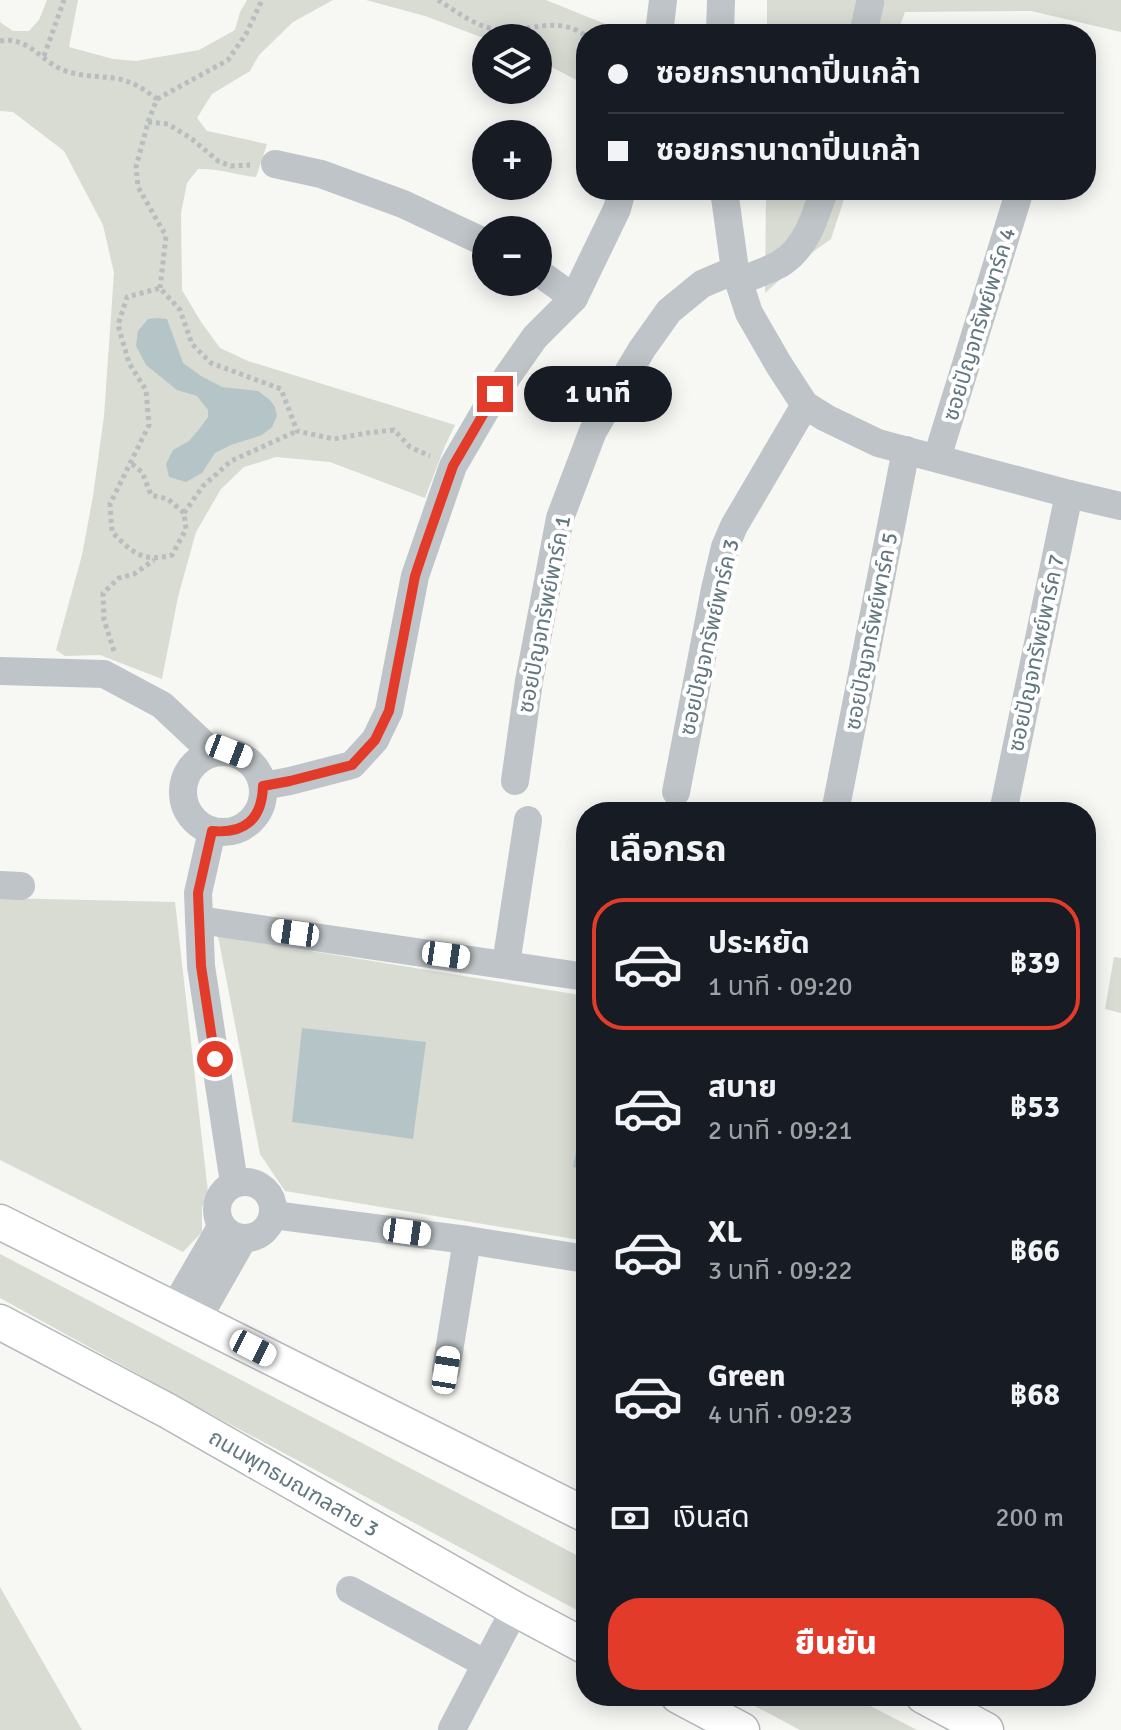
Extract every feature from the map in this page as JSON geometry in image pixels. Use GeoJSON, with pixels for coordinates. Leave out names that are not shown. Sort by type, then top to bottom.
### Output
{"type":"FeatureCollection","features":[{"type":"Feature","properties":{"kind":"main road"},"geometry":{"type":"LineString","coordinates":[[0,1222],[576,1510]]}},
{"type":"Feature","properties":{"kind":"main road","name":"ถนนพุทธมณฑลสาย 3"},"geometry":{"type":"LineString","coordinates":[[0,1322],[168,1411],[576,1642]]}},
{"type":"Feature","properties":{"kind":"main road"},"geometry":{"type":"LineString","coordinates":[[697,1706],[742,1730]]}},
{"type":"Feature","properties":{"kind":"main road"},"geometry":{"type":"LineString","coordinates":[[942,1706],[986,1730]]}},
{"type":"Feature","properties":{"kind":"street"},"geometry":{"type":"LineString","coordinates":[[660,24],[663,0]]}},
{"type":"Feature","properties":{"kind":"street"},"geometry":{"type":"LineString","coordinates":[[720,24],[721,0]]}},
{"type":"Feature","properties":{"kind":"street"},"geometry":{"type":"LineString","coordinates":[[865,24],[870,3]]}},
{"type":"Feature","properties":{"kind":"street"},"geometry":{"type":"LineString","coordinates":[[275,164],[321,174],[403,204],[472,236]]}},
{"type":"Feature","properties":{"kind":"street"},"geometry":{"type":"LineString","coordinates":[[263,786],[352,765],[375,740],[389,711],[415,576],[453,466],[495,394],[535,337],[574,298],[619,200]]}},
{"type":"Feature","properties":{"kind":"street"},"geometry":{"type":"LineString","coordinates":[[726,200],[737,276],[749,313],[805,405],[878,443],[1121,506]]}},
{"type":"Feature","properties":{"kind":"street","name":"ซอยปัญจทรัพย์พาร์ค 1"},"geometry":{"type":"LineString","coordinates":[[515,781],[529,681],[560,518],[593,431],[642,349],[669,311],[702,284],[781,263],[803,243],[821,200]]}},
{"type":"Feature","properties":{"kind":"street","name":"ซอยปัญจทรัพย์พาร์ค 4"},"geometry":{"type":"LineString","coordinates":[[937,458],[1017,200]]}},
{"type":"Feature","properties":{"kind":"street"},"geometry":{"type":"LineString","coordinates":[[552,282],[574,298]]}},
{"type":"Feature","properties":{"kind":"street","name":"ซอยปัญจทรัพย์พาร์ค 3"},"geometry":{"type":"LineString","coordinates":[[676,792],[725,547],[734,526],[805,405]]}},
{"type":"Feature","properties":{"kind":"street","name":"ซอยปัญจทรัพย์พาร์ค 5"},"geometry":{"type":"LineString","coordinates":[[837,802],[906,450]]}},
{"type":"Feature","properties":{"kind":"street","name":"ซอยปัญจทรัพย์พาร์ค 7"},"geometry":{"type":"LineString","coordinates":[[1005,802],[1069,494]]}},
{"type":"Feature","properties":{"kind":"street"},"geometry":{"type":"LineString","coordinates":[[0,671],[104,674],[162,705],[212,752]]}},
{"type":"Feature","properties":{"kind":"street"},"geometry":{"type":"LineString","coordinates":[[229,751],[245,757],[257,769],[263,786],[263,802],[255,816],[243,827],[228,833],[200,826],[190,817],[184,805],[184,779],[190,767],[212,752],[229,751]]}},
{"type":"Feature","properties":{"kind":"street"},"geometry":{"type":"LineString","coordinates":[[506,964],[528,820]]}},
{"type":"Feature","properties":{"kind":"street"},"geometry":{"type":"LineString","coordinates":[[212,831],[198,893],[201,966],[234,1183]]}},
{"type":"Feature","properties":{"kind":"street"},"geometry":{"type":"LineString","coordinates":[[199,920],[576,975]]}},
{"type":"Feature","properties":{"kind":"street"},"geometry":{"type":"LineString","coordinates":[[234,1183],[254,1183],[263,1188],[273,1205],[273,1215],[267,1228],[257,1236],[232,1233],[216,1215],[217,1202],[224,1190],[234,1183]]}},
{"type":"Feature","properties":{"kind":"street"},"geometry":{"type":"LineString","coordinates":[[273,1215],[576,1257]]}},
{"type":"Feature","properties":{"kind":"street"},"geometry":{"type":"LineString","coordinates":[[186,1314],[232,1233]]}},
{"type":"Feature","properties":{"kind":"street"},"geometry":{"type":"LineString","coordinates":[[446,1370],[467,1240]]}},
{"type":"Feature","properties":{"kind":"street"},"geometry":{"type":"LineString","coordinates":[[350,1590],[486,1664]]}},
{"type":"Feature","properties":{"kind":"street"},"geometry":{"type":"LineString","coordinates":[[452,1729],[515,1609]]}},
{"type":"Feature","properties":{"kind":"path"},"geometry":{"type":"LineString","coordinates":[[44,56],[64,0]]}},
{"type":"Feature","properties":{"kind":"path"},"geometry":{"type":"LineString","coordinates":[[262,0],[246,34],[228,60],[157,99],[136,167],[138,187],[166,236],[160,288],[180,310],[192,344],[211,363],[281,389],[297,431]]}},
{"type":"Feature","properties":{"kind":"path"},"geometry":{"type":"LineString","coordinates":[[438,0],[471,21],[493,29],[519,31],[547,25],[576,28]]}},
{"type":"Feature","properties":{"kind":"path"},"geometry":{"type":"LineString","coordinates":[[0,41],[23,42],[61,69],[92,77],[119,79],[139,86],[157,99]]}},
{"type":"Feature","properties":{"kind":"path"},"geometry":{"type":"LineString","coordinates":[[148,122],[168,124],[218,161],[231,166],[275,164]]}},
{"type":"Feature","properties":{"kind":"path"},"geometry":{"type":"LineString","coordinates":[[155,560],[133,553],[112,532],[110,504],[149,425],[146,390],[129,363],[118,325],[127,297],[160,288]]}},
{"type":"Feature","properties":{"kind":"path"},"geometry":{"type":"LineString","coordinates":[[184,513],[203,486],[231,461],[297,431],[334,439],[394,430],[410,447],[453,466]]}},
{"type":"Feature","properties":{"kind":"path"},"geometry":{"type":"LineString","coordinates":[[104,674],[114,651],[104,620],[103,593],[119,578],[172,555],[186,529],[184,513],[168,499],[151,495],[142,472],[132,464]]}},
{"type":"Feature","properties":{"kind":"shaded area"},"geometry":{"type":"Polygon","coordinates":[[[47,0],[78,0],[69,47],[113,59],[136,61],[199,50],[235,30],[247,0],[333,0],[293,22],[259,55],[250,71],[212,94],[197,118],[207,131],[267,144],[256,177],[198,169],[187,183],[181,213],[182,290],[220,348],[248,361],[455,425],[425,498],[330,462],[276,457],[244,467],[221,489],[196,532],[178,597],[162,679],[100,655],[65,656],[56,650],[82,555],[93,496],[104,416],[114,273],[103,225],[64,151],[13,112],[0,111],[0,22],[13,31],[29,31],[39,20],[47,0]]]}},
{"type":"Feature","properties":{"kind":"shaded area"},"geometry":{"type":"Polygon","coordinates":[[[366,0],[546,0],[605,24],[576,24],[576,80],[552,67],[552,24],[472,24],[472,34],[425,16],[366,0]]]}},
{"type":"Feature","properties":{"kind":"shaded area"},"geometry":{"type":"Polygon","coordinates":[[[767,0],[1121,0],[1121,32],[1031,11],[905,12],[901,24],[767,24],[767,0]]]}},
{"type":"Feature","properties":{"kind":"shaded area"},"geometry":{"type":"Polygon","coordinates":[[[766,200],[844,200],[831,239],[765,293],[766,200]]]}},
{"type":"Feature","properties":{"kind":"shaded area"},"geometry":{"type":"Polygon","coordinates":[[[148,319],[167,319],[183,363],[222,387],[258,391],[270,400],[277,416],[272,427],[262,435],[215,453],[202,473],[186,482],[169,477],[166,464],[173,450],[189,441],[200,428],[208,417],[208,410],[197,396],[177,390],[146,365],[136,346],[138,331],[148,319]]]}},
{"type":"Feature","properties":{"kind":"shaded area"},"geometry":{"type":"Polygon","coordinates":[[[0,898],[175,902],[208,1192],[202,1208],[202,1232],[183,1252],[0,1160],[0,898]]]}},
{"type":"Feature","properties":{"kind":"shaded area"},"geometry":{"type":"Polygon","coordinates":[[[218,936],[576,994],[576,1239],[285,1191],[260,1154],[218,936]]]}},
{"type":"Feature","properties":{"kind":"shaded area"},"geometry":{"type":"Polygon","coordinates":[[[1114,957],[1121,958],[1121,1013],[1105,1009],[1114,957]]]}},
{"type":"Feature","properties":{"kind":"shaded area"},"geometry":{"type":"Polygon","coordinates":[[[302,1028],[426,1042],[413,1139],[292,1122],[302,1028]]]}},
{"type":"Feature","properties":{"kind":"shaded area"},"geometry":{"type":"Polygon","coordinates":[[[0,1254],[576,1555],[576,1610],[196,1406],[0,1298],[0,1254]]]}},
{"type":"Feature","properties":{"kind":"shaded area"},"geometry":{"type":"Polygon","coordinates":[[[0,1587],[82,1730],[0,1730],[0,1587]]]}},
{"type":"Feature","properties":{"kind":"shaded area"},"geometry":{"type":"Polygon","coordinates":[[[755,1706],[870,1706],[917,1730],[800,1730],[755,1706]]]}},
{"type":"Feature","properties":{"kind":"route"},"geometry":{"type":"LineString","coordinates":[[215,1059],[201,966],[198,893],[212,831],[228,833],[243,827],[255,816],[263,802],[263,786],[352,765],[375,740],[389,711],[415,576],[424,549],[453,466],[495,394]]}}]}
